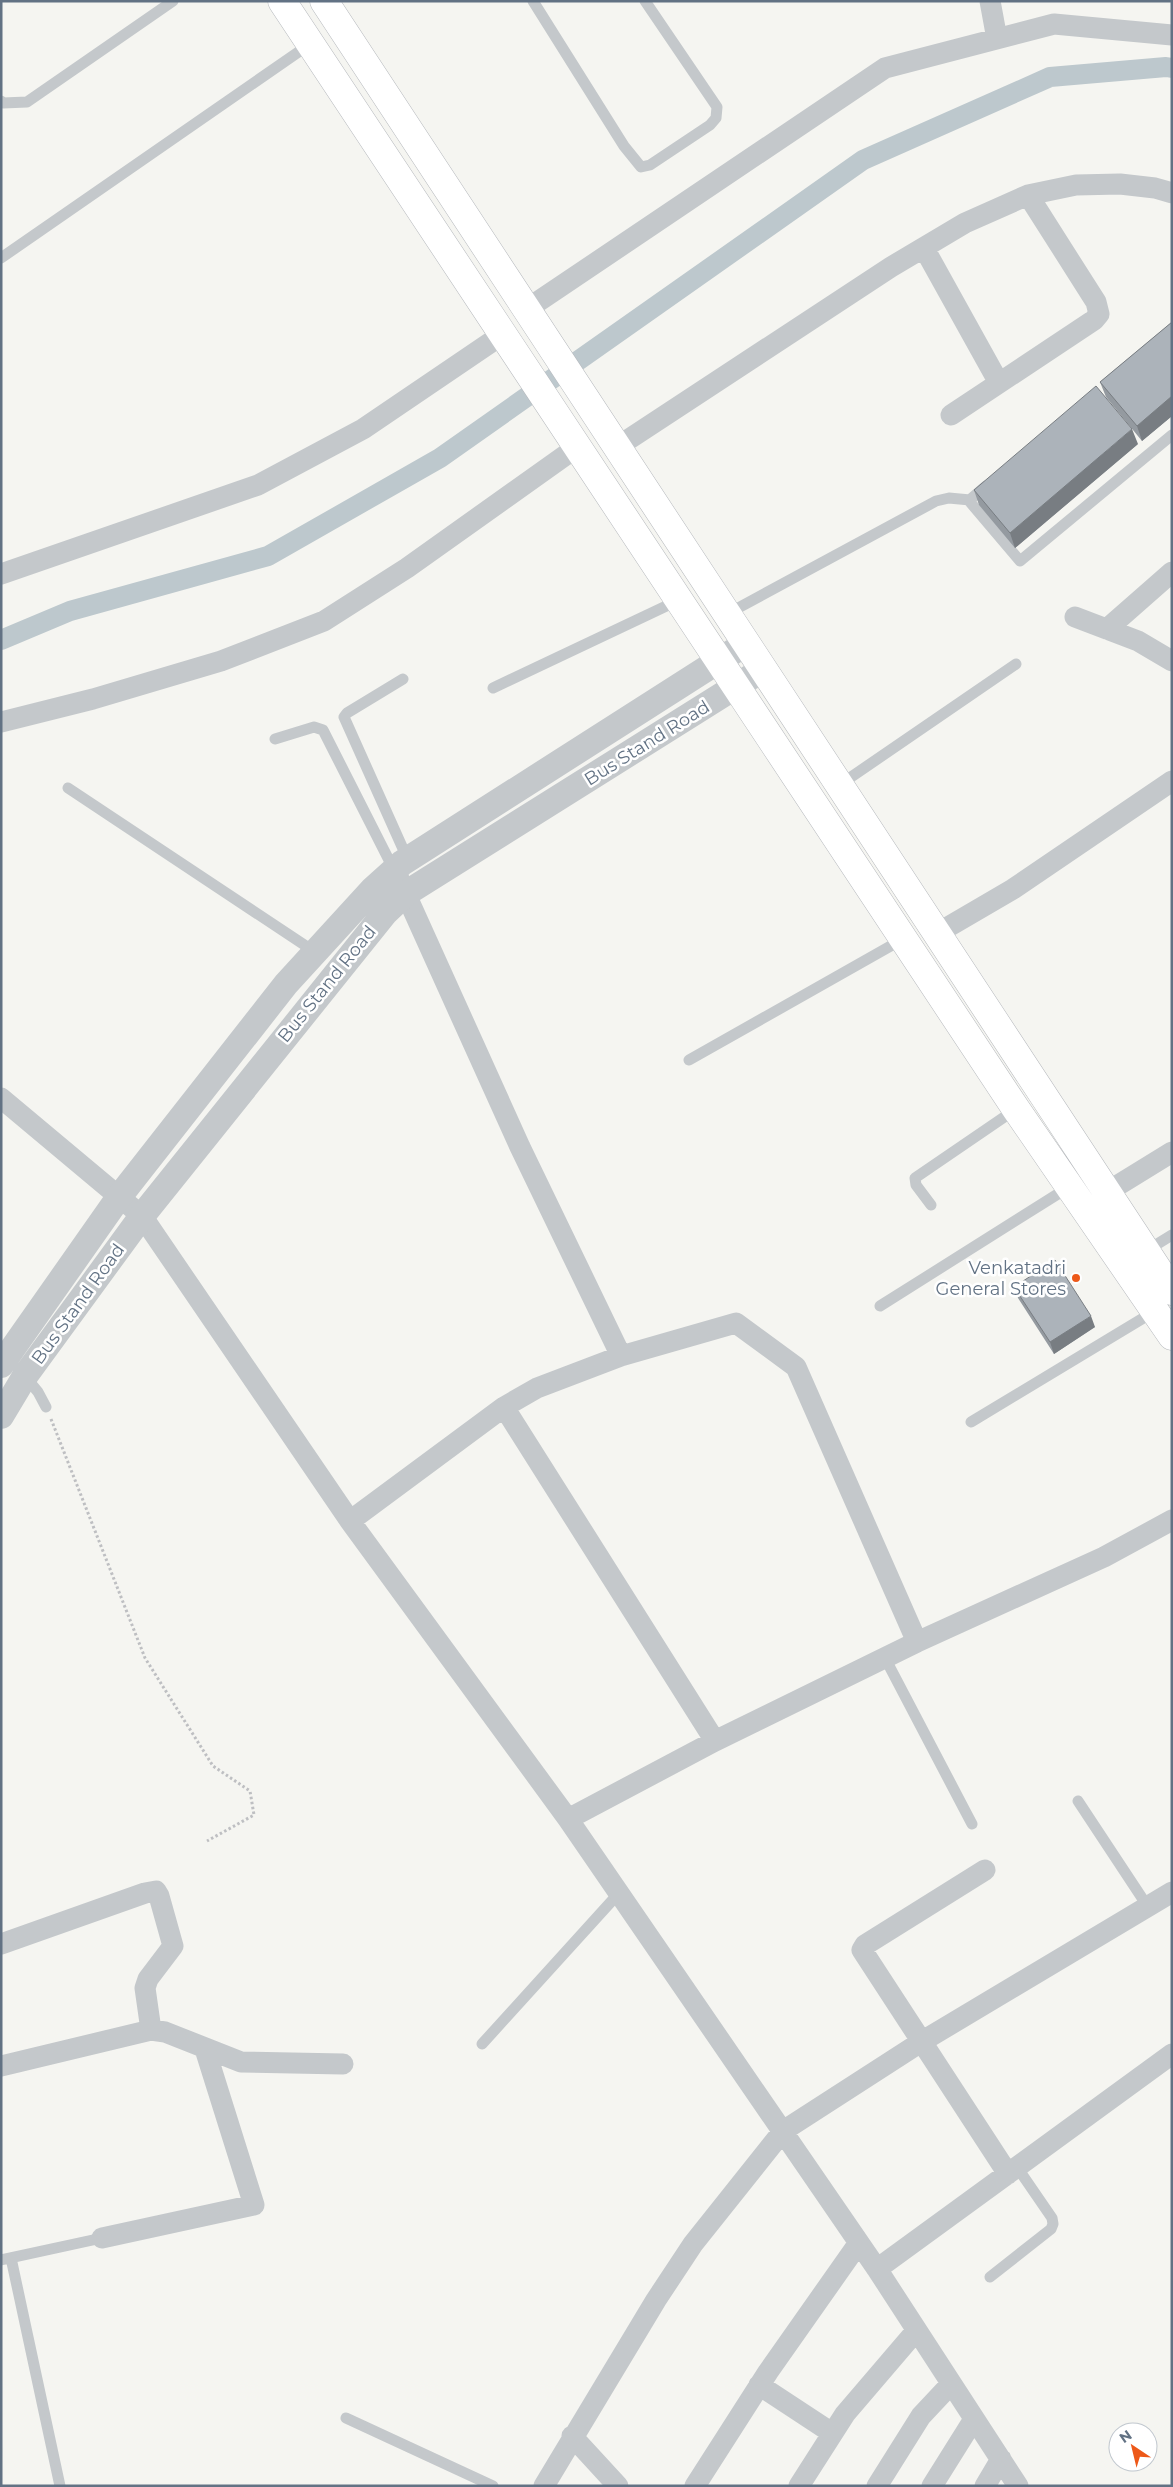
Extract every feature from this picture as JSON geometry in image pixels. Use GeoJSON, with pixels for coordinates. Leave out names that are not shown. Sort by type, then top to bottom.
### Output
{"type":"FeatureCollection","features":[{"type":"Feature","properties":{"kind":"highway"},"geometry":{"type":"LineString","coordinates":[[282,1],[1016,1109],[1069,1187],[1164,1301]]}},
{"type":"Feature","properties":{"kind":"highway"},"geometry":{"type":"LineString","coordinates":[[324,1],[544,335],[725,615],[1146,1251],[1164,1301],[1172,1336]]}},
{"type":"Feature","properties":{"kind":"highway"},"geometry":{"type":"LineString","coordinates":[[310,44],[340,25]]}},
{"type":"Feature","properties":{"kind":"street"},"geometry":{"type":"LineString","coordinates":[[990,1],[997,39]]}},
{"type":"Feature","properties":{"kind":"street"},"geometry":{"type":"LineString","coordinates":[[526,309],[885,68],[1054,24],[1172,36]]}},
{"type":"Feature","properties":{"kind":"street"},"geometry":{"type":"LineString","coordinates":[[617,447],[924,248],[965,224],[1028,195],[1076,185],[1120,184],[1155,188],[1172,193]]}},
{"type":"Feature","properties":{"kind":"street"},"geometry":{"type":"LineString","coordinates":[[951,415],[1094,320],[1099,314],[1096,302],[1028,195]]}},
{"type":"Feature","properties":{"kind":"street"},"geometry":{"type":"LineString","coordinates":[[924,248],[999,383]]}},
{"type":"Feature","properties":{"kind":"street"},"geometry":{"type":"LineString","coordinates":[[1,574],[258,486],[363,429],[508,341]]}},
{"type":"Feature","properties":{"kind":"street"},"geometry":{"type":"LineString","coordinates":[[1,722],[93,699],[221,660],[324,621],[407,568],[570,436]]}},
{"type":"Feature","properties":{"kind":"street"},"geometry":{"type":"LineString","coordinates":[[1107,629],[1172,572]]}},
{"type":"Feature","properties":{"kind":"street"},"geometry":{"type":"LineString","coordinates":[[1075,617],[1138,641],[1172,661]]}},
{"type":"Feature","properties":{"kind":"street","name":"Bus Stand Road"},"geometry":{"type":"LineString","coordinates":[[3,1362],[120,1197],[286,984],[372,890],[401,865],[745,644]]}},
{"type":"Feature","properties":{"kind":"street","name":"Bus Stand Road"},"geometry":{"type":"LineString","coordinates":[[1,1416],[25,1376],[142,1216],[370,929],[405,894],[762,670]]}},
{"type":"Feature","properties":{"kind":"street"},"geometry":{"type":"LineString","coordinates":[[936,934],[1013,889],[1172,781]]}},
{"type":"Feature","properties":{"kind":"street"},"geometry":{"type":"LineString","coordinates":[[401,865],[405,894],[520,1147],[621,1356]]}},
{"type":"Feature","properties":{"kind":"street"},"geometry":{"type":"LineString","coordinates":[[2,1101],[142,1216],[350,1521],[568,1819],[783,2131],[858,2244],[877,2269],[1018,2486]]}},
{"type":"Feature","properties":{"kind":"street"},"geometry":{"type":"LineString","coordinates":[[1106,1192],[1172,1152]]}},
{"type":"Feature","properties":{"kind":"street"},"geometry":{"type":"LineString","coordinates":[[350,1521],[504,1407],[538,1388],[621,1356],[736,1323],[796,1366],[917,1642]]}},
{"type":"Feature","properties":{"kind":"street"},"geometry":{"type":"LineString","coordinates":[[504,1407],[715,1741]]}},
{"type":"Feature","properties":{"kind":"street"},"geometry":{"type":"LineString","coordinates":[[568,1819],[715,1741],[917,1642],[1104,1557],[1172,1520]]}},
{"type":"Feature","properties":{"kind":"street"},"geometry":{"type":"LineString","coordinates":[[985,1870],[862,1947],[863,1953],[921,2042],[1013,2170]]}},
{"type":"Feature","properties":{"kind":"street"},"geometry":{"type":"LineString","coordinates":[[1,1944],[144,1893],[156,1892],[160,1896],[173,1941],[172,1946],[148,1979],[145,1988],[151,2030]]}},
{"type":"Feature","properties":{"kind":"street"},"geometry":{"type":"LineString","coordinates":[[544,2486],[572,2436],[693,2244],[783,2131],[921,2042],[1172,1892]]}},
{"type":"Feature","properties":{"kind":"street"},"geometry":{"type":"LineString","coordinates":[[1,2066],[151,2030],[158,2030],[235,2061],[249,2063],[343,2064]]}},
{"type":"Feature","properties":{"kind":"street"},"geometry":{"type":"LineString","coordinates":[[102,2238],[254,2205],[205,2049]]}},
{"type":"Feature","properties":{"kind":"street"},"geometry":{"type":"LineString","coordinates":[[877,2269],[1172,2054]]}},
{"type":"Feature","properties":{"kind":"street"},"geometry":{"type":"LineString","coordinates":[[696,2486],[759,2386],[858,2244]]}},
{"type":"Feature","properties":{"kind":"street"},"geometry":{"type":"LineString","coordinates":[[800,2486],[845,2414],[916,2331]]}},
{"type":"Feature","properties":{"kind":"street"},"geometry":{"type":"LineString","coordinates":[[877,2486],[921,2416],[951,2384]]}},
{"type":"Feature","properties":{"kind":"street"},"geometry":{"type":"LineString","coordinates":[[759,2386],[832,2433]]}},
{"type":"Feature","properties":{"kind":"street"},"geometry":{"type":"LineString","coordinates":[[932,2486],[974,2419]]}},
{"type":"Feature","properties":{"kind":"street"},"geometry":{"type":"LineString","coordinates":[[572,2436],[618,2486]]}},
{"type":"Feature","properties":{"kind":"street"},"geometry":{"type":"LineString","coordinates":[[985,2486],[1001,2459]]}},
{"type":"Feature","properties":{"kind":"lane"},"geometry":{"type":"LineString","coordinates":[[1,101],[3,103],[27,102],[173,1]]}},
{"type":"Feature","properties":{"kind":"lane"},"geometry":{"type":"LineString","coordinates":[[533,1],[624,146],[641,166],[650,165],[710,125],[716,118],[717,108],[645,1]]}},
{"type":"Feature","properties":{"kind":"lane"},"geometry":{"type":"LineString","coordinates":[[1,258],[310,44]]}},
{"type":"Feature","properties":{"kind":"lane"},"geometry":{"type":"LineString","coordinates":[[725,615],[936,501],[949,498],[970,500],[1020,561],[1172,434]]}},
{"type":"Feature","properties":{"kind":"lane"},"geometry":{"type":"LineString","coordinates":[[970,500],[996,477]]}},
{"type":"Feature","properties":{"kind":"lane"},"geometry":{"type":"LineString","coordinates":[[493,688],[679,600]]}},
{"type":"Feature","properties":{"kind":"lane"},"geometry":{"type":"LineString","coordinates":[[838,786],[1016,664]]}},
{"type":"Feature","properties":{"kind":"lane"},"geometry":{"type":"LineString","coordinates":[[401,865],[344,717],[347,713],[403,679]]}},
{"type":"Feature","properties":{"kind":"lane"},"geometry":{"type":"LineString","coordinates":[[275,739],[314,727],[323,730],[401,865]]}},
{"type":"Feature","properties":{"kind":"lane"},"geometry":{"type":"LineString","coordinates":[[68,788],[314,952]]}},
{"type":"Feature","properties":{"kind":"lane"},"geometry":{"type":"LineString","coordinates":[[689,1060],[903,940]]}},
{"type":"Feature","properties":{"kind":"lane"},"geometry":{"type":"LineString","coordinates":[[931,1205],[916,1185],[915,1178],[1016,1109]]}},
{"type":"Feature","properties":{"kind":"lane"},"geometry":{"type":"LineString","coordinates":[[880,1306],[1069,1187]]}},
{"type":"Feature","properties":{"kind":"lane"},"geometry":{"type":"LineString","coordinates":[[1146,1251],[1172,1235]]}},
{"type":"Feature","properties":{"kind":"lane"},"geometry":{"type":"LineString","coordinates":[[971,1422],[1164,1301]]}},
{"type":"Feature","properties":{"kind":"lane"},"geometry":{"type":"LineString","coordinates":[[3,1362],[25,1376],[46,1407]]}},
{"type":"Feature","properties":{"kind":"lane"},"geometry":{"type":"LineString","coordinates":[[885,1658],[972,1824]]}},
{"type":"Feature","properties":{"kind":"lane"},"geometry":{"type":"LineString","coordinates":[[1078,1801],[1148,1907]]}},
{"type":"Feature","properties":{"kind":"lane"},"geometry":{"type":"LineString","coordinates":[[482,2044],[619,1893]]}},
{"type":"Feature","properties":{"kind":"lane"},"geometry":{"type":"LineString","coordinates":[[990,2277],[1051,2229],[1053,2224],[1052,2218],[1013,2170]]}},
{"type":"Feature","properties":{"kind":"lane"},"geometry":{"type":"LineString","coordinates":[[60,2486],[6,2259],[102,2238]]}},
{"type":"Feature","properties":{"kind":"lane"},"geometry":{"type":"LineString","coordinates":[[346,2418],[493,2486]]}},
{"type":"Feature","properties":{"kind":"path"},"geometry":{"type":"LineString","coordinates":[[46,1407],[145,1658],[212,1766],[250,1791],[254,1815],[207,1841]]}},
{"type":"Feature","properties":{"kind":"building"},"geometry":{"type":"Polygon","coordinates":[[[1172,322],[1172,396],[1137,426],[1100,382],[1172,322]]]}},
{"type":"Feature","properties":{"kind":"building"},"geometry":{"type":"Polygon","coordinates":[[[1096,386],[1132,429],[1010,533],[974,490],[1096,386]]]}},
{"type":"Feature","properties":{"kind":"building"},"geometry":{"type":"Polygon","coordinates":[[[1055,1260],[1091,1316],[1050,1342],[1014,1287],[1055,1260]]]}},
{"type":"Feature","properties":{"kind":"waterway"},"geometry":{"type":"LineString","coordinates":[[1,640],[70,611],[268,556],[440,458],[863,160],[1050,77],[1172,68]]}},
{"type":"Feature","properties":{"kind":"place","name":"Venkatadri General Stores"},"geometry":{"type":"Point","coordinates":[1076,1278]}}]}
